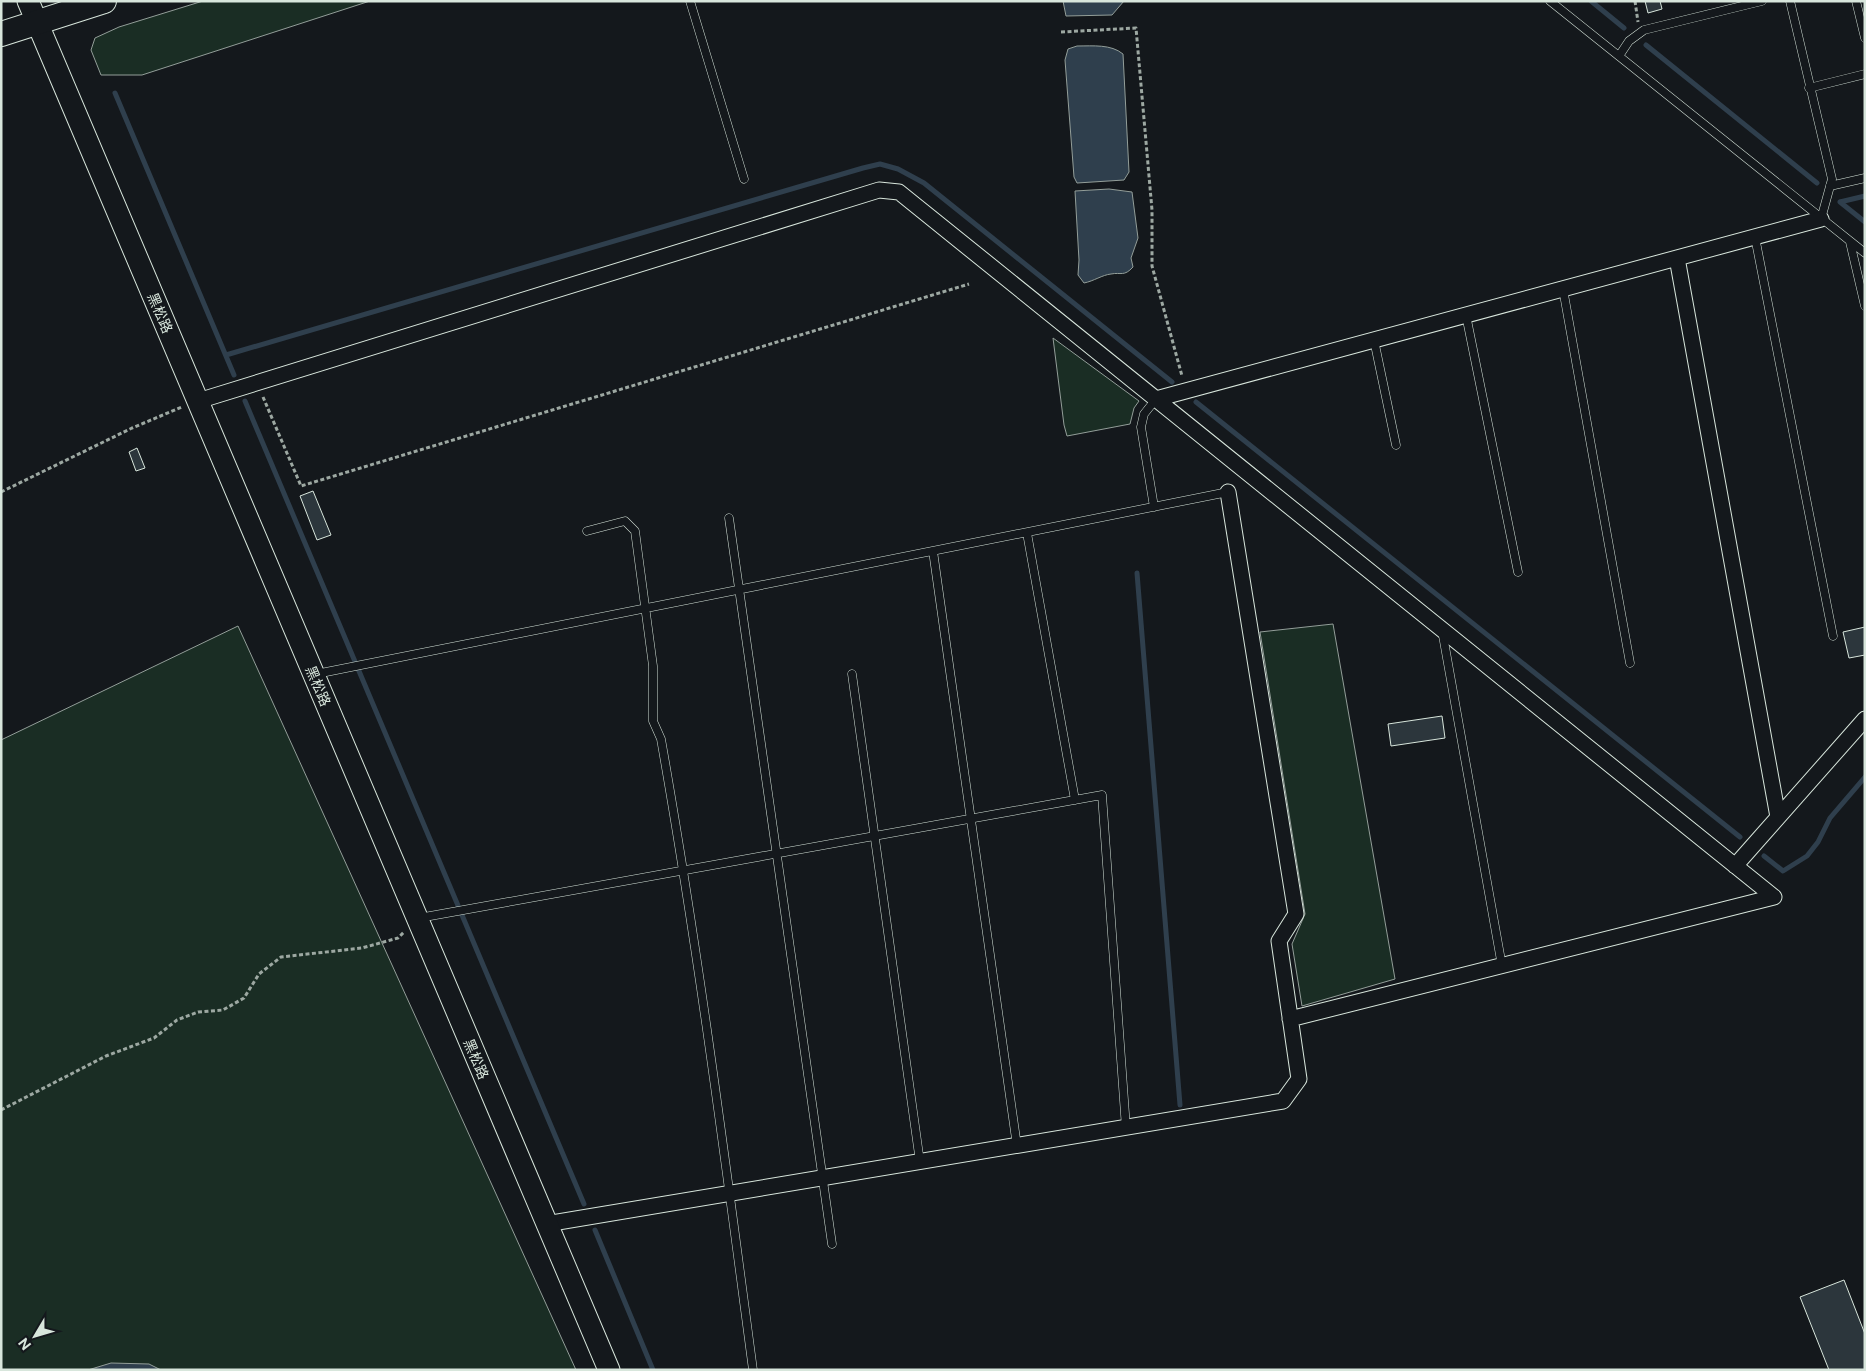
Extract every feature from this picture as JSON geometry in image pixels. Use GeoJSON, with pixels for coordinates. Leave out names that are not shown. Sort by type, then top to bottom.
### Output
{"type":"FeatureCollection","features":[{"type":"Feature","properties":{"kind":"main road"},"geometry":{"type":"LineString","coordinates":[[1,34],[32,11],[104,1]]}},
{"type":"Feature","properties":{"kind":"street","name":"黑松路"},"geometry":{"type":"LineString","coordinates":[[32,11],[609,1370]]}},
{"type":"Feature","properties":{"kind":"street"},"geometry":{"type":"LineString","coordinates":[[198,401],[879,190],[899,192],[1774,897],[1290,1019]]}},
{"type":"Feature","properties":{"kind":"street"},"geometry":{"type":"LineString","coordinates":[[1156,399],[1821,219]]}},
{"type":"Feature","properties":{"kind":"street"},"geometry":{"type":"LineString","coordinates":[[1677,258],[1778,817]]}},
{"type":"Feature","properties":{"kind":"street"},"geometry":{"type":"LineString","coordinates":[[546,1224],[1283,1101],[1299,1079],[1279,941],[1296,914],[1228,492]]}},
{"type":"Feature","properties":{"kind":"street"},"geometry":{"type":"LineString","coordinates":[[1735,866],[1865,719]]}},
{"type":"Feature","properties":{"kind":"lane"},"geometry":{"type":"LineString","coordinates":[[690,1],[744,179]]}},
{"type":"Feature","properties":{"kind":"lane"},"geometry":{"type":"LineString","coordinates":[[1550,1],[1865,253]]}},
{"type":"Feature","properties":{"kind":"lane"},"geometry":{"type":"LineString","coordinates":[[1619,56],[1629,41],[1640,32],[1762,1]]}},
{"type":"Feature","properties":{"kind":"lane"},"geometry":{"type":"LineString","coordinates":[[1790,1],[1832,179],[1821,219]]}},
{"type":"Feature","properties":{"kind":"lane"},"geometry":{"type":"LineString","coordinates":[[1856,1],[1865,38]]}},
{"type":"Feature","properties":{"kind":"lane"},"geometry":{"type":"LineString","coordinates":[[1809,88],[1865,74]]}},
{"type":"Feature","properties":{"kind":"lane"},"geometry":{"type":"LineString","coordinates":[[1830,186],[1865,178]]}},
{"type":"Feature","properties":{"kind":"lane"},"geometry":{"type":"LineString","coordinates":[[1755,237],[1833,636]]}},
{"type":"Feature","properties":{"kind":"lane"},"geometry":{"type":"LineString","coordinates":[[1850,242],[1865,306]]}},
{"type":"Feature","properties":{"kind":"lane"},"geometry":{"type":"LineString","coordinates":[[1563,289],[1630,663]]}},
{"type":"Feature","properties":{"kind":"lane"},"geometry":{"type":"LineString","coordinates":[[1466,315],[1518,572]]}},
{"type":"Feature","properties":{"kind":"lane"},"geometry":{"type":"LineString","coordinates":[[1374,340],[1396,445]]}},
{"type":"Feature","properties":{"kind":"lane"},"geometry":{"type":"LineString","coordinates":[[1154,507],[1141,427],[1144,414],[1156,399]]}},
{"type":"Feature","properties":{"kind":"lane"},"geometry":{"type":"LineString","coordinates":[[314,674],[1228,492]]}},
{"type":"Feature","properties":{"kind":"lane"},"geometry":{"type":"LineString","coordinates":[[729,518],[832,1244]]}},
{"type":"Feature","properties":{"kind":"lane"},"geometry":{"type":"LineString","coordinates":[[587,531],[625,522],[635,531],[653,666],[653,721],[661,738],[684,870],[753,1370]]}},
{"type":"Feature","properties":{"kind":"lane"},"geometry":{"type":"LineString","coordinates":[[1027,532],[1075,800]]}},
{"type":"Feature","properties":{"kind":"lane"},"geometry":{"type":"LineString","coordinates":[[933,551],[1017,1146]]}},
{"type":"Feature","properties":{"kind":"lane"},"geometry":{"type":"LineString","coordinates":[[1442,629],[1502,966]]}},
{"type":"Feature","properties":{"kind":"lane"},"geometry":{"type":"LineString","coordinates":[[852,674],[920,1162]]}},
{"type":"Feature","properties":{"kind":"lane"},"geometry":{"type":"LineString","coordinates":[[417,919],[1102,795],[1126,1128]]}},
{"type":"Feature","properties":{"kind":"path"},"geometry":{"type":"LineString","coordinates":[[1635,1],[1640,32]]}},
{"type":"Feature","properties":{"kind":"path"},"geometry":{"type":"LineString","coordinates":[[1061,32],[1136,28],[1152,210],[1152,266],[1186,391]]}},
{"type":"Feature","properties":{"kind":"path"},"geometry":{"type":"LineString","coordinates":[[257,382],[301,486],[969,284]]}},
{"type":"Feature","properties":{"kind":"path"},"geometry":{"type":"LineString","coordinates":[[1,492],[132,428],[198,401]]}},
{"type":"Feature","properties":{"kind":"path"},"geometry":{"type":"LineString","coordinates":[[1,1110],[106,1056],[154,1038],[177,1020],[198,1012],[223,1010],[244,998],[259,974],[281,957],[362,948],[398,938],[417,919]]}},
{"type":"Feature","properties":{"kind":"green space"},"geometry":{"type":"Polygon","coordinates":[[[203,1],[370,1],[142,75],[101,75],[91,50],[95,38],[119,27],[203,1]]]}},
{"type":"Feature","properties":{"kind":"green space"},"geometry":{"type":"Polygon","coordinates":[[[1053,338],[1139,401],[1134,408],[1130,424],[1067,436],[1053,338]]]}},
{"type":"Feature","properties":{"kind":"green space"},"geometry":{"type":"Polygon","coordinates":[[[1333,624],[1395,979],[1302,1006],[1292,944],[1305,914],[1260,632],[1333,624]]]}},
{"type":"Feature","properties":{"kind":"green space"},"geometry":{"type":"Polygon","coordinates":[[[238,626],[576,1370],[1,1370],[1,740],[238,626]]]}},
{"type":"Feature","properties":{"kind":"water"},"geometry":{"type":"Polygon","coordinates":[[[1063,1],[1124,1],[1112,15],[1066,16],[1063,1]]]}},
{"type":"Feature","properties":{"kind":"water"},"geometry":{"type":"Polygon","coordinates":[[[1077,46],[1107,47],[1123,54],[1129,172],[1124,180],[1077,183],[1074,177],[1065,60],[1068,49],[1077,46]]]}},
{"type":"Feature","properties":{"kind":"water"},"geometry":{"type":"Polygon","coordinates":[[[1109,189],[1132,192],[1138,238],[1131,258],[1133,267],[1125,273],[1108,275],[1084,283],[1078,275],[1079,260],[1075,191],[1109,189]]]}},
{"type":"Feature","properties":{"kind":"water"},"geometry":{"type":"Polygon","coordinates":[[[111,1363],[149,1364],[161,1370],[88,1370],[111,1363]]]}},
{"type":"Feature","properties":{"kind":"building"},"geometry":{"type":"Polygon","coordinates":[[[1645,1],[1660,1],[1662,9],[1648,13],[1645,1]]]}},
{"type":"Feature","properties":{"kind":"building"},"geometry":{"type":"Polygon","coordinates":[[[137,448],[145,468],[136,471],[129,452],[137,448]]]}},
{"type":"Feature","properties":{"kind":"building"},"geometry":{"type":"Polygon","coordinates":[[[313,491],[331,535],[317,540],[300,496],[313,491]]]}},
{"type":"Feature","properties":{"kind":"building"},"geometry":{"type":"Polygon","coordinates":[[[1865,627],[1865,655],[1849,658],[1843,632],[1865,627]]]}},
{"type":"Feature","properties":{"kind":"building"},"geometry":{"type":"Polygon","coordinates":[[[1442,716],[1445,738],[1391,746],[1388,724],[1442,716]]]}},
{"type":"Feature","properties":{"kind":"building"},"geometry":{"type":"Polygon","coordinates":[[[1844,1280],[1865,1334],[1865,1370],[1829,1370],[1800,1297],[1844,1280]]]}},
{"type":"Feature","properties":{"kind":"waterway"},"geometry":{"type":"LineString","coordinates":[[1591,1],[1624,28]]}},
{"type":"Feature","properties":{"kind":"waterway"},"geometry":{"type":"LineString","coordinates":[[1646,45],[1817,183]]}},
{"type":"Feature","properties":{"kind":"waterway"},"geometry":{"type":"LineString","coordinates":[[115,93],[234,375]]}},
{"type":"Feature","properties":{"kind":"waterway"},"geometry":{"type":"LineString","coordinates":[[226,355],[880,164],[898,169],[924,183],[1172,382]]}},
{"type":"Feature","properties":{"kind":"waterway"},"geometry":{"type":"LineString","coordinates":[[1840,202],[1865,196]]}},
{"type":"Feature","properties":{"kind":"waterway"},"geometry":{"type":"LineString","coordinates":[[1840,202],[1865,222]]}},
{"type":"Feature","properties":{"kind":"waterway"},"geometry":{"type":"LineString","coordinates":[[245,401],[584,1204]]}},
{"type":"Feature","properties":{"kind":"waterway"},"geometry":{"type":"LineString","coordinates":[[1196,402],[1740,837]]}},
{"type":"Feature","properties":{"kind":"waterway"},"geometry":{"type":"LineString","coordinates":[[1137,573],[1180,1105]]}},
{"type":"Feature","properties":{"kind":"waterway"},"geometry":{"type":"LineString","coordinates":[[1764,856],[1783,871],[1807,856],[1818,842],[1830,818],[1865,777]]}},
{"type":"Feature","properties":{"kind":"waterway"},"geometry":{"type":"LineString","coordinates":[[595,1230],[653,1370]]}}]}
